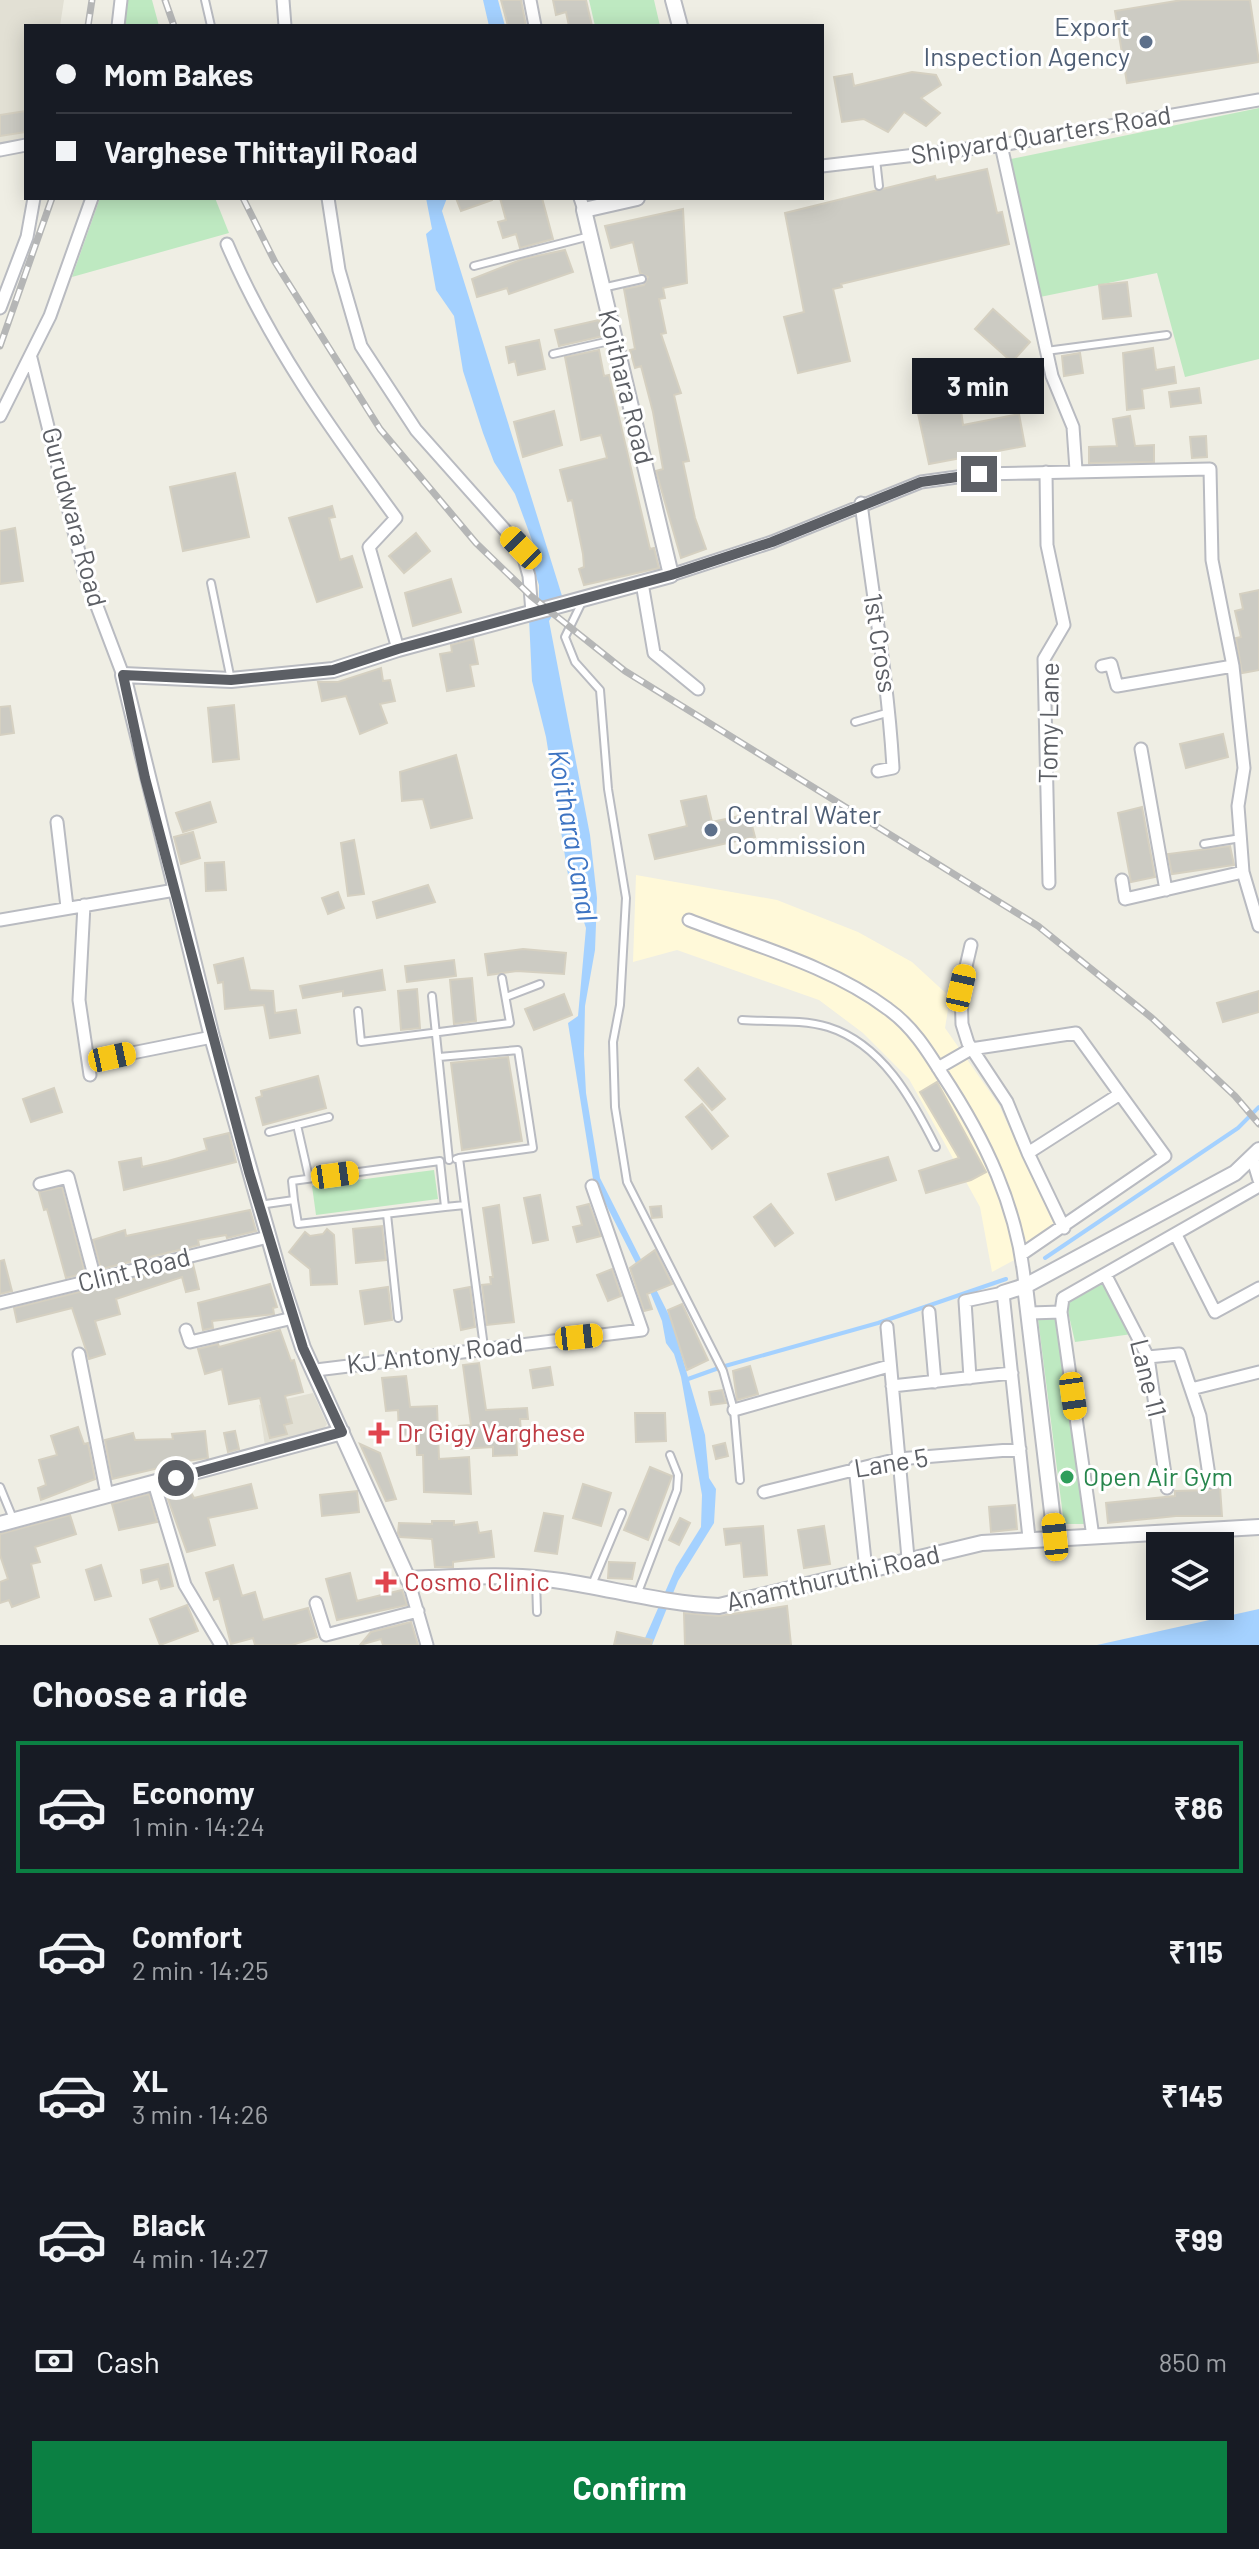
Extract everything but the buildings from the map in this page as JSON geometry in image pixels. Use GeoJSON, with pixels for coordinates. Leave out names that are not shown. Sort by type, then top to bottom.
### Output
{"type":"FeatureCollection","features":[{"type":"Feature","properties":{"kind":"street"},"geometry":{"type":"LineString","coordinates":[[118,24],[121,0]]}},
{"type":"Feature","properties":{"kind":"street"},"geometry":{"type":"LineString","coordinates":[[283,0],[285,24]]}},
{"type":"Feature","properties":{"kind":"street"},"geometry":{"type":"LineString","coordinates":[[530,0],[535,24]]}},
{"type":"Feature","properties":{"kind":"street"},"geometry":{"type":"LineString","coordinates":[[673,0],[679,24]]}},
{"type":"Feature","properties":{"kind":"street","name":"Shipyard Quarters Road"},"geometry":{"type":"LineString","coordinates":[[824,166],[1001,145],[1259,100]]}},
{"type":"Feature","properties":{"kind":"street"},"geometry":{"type":"LineString","coordinates":[[0,150],[24,145]]}},
{"type":"Feature","properties":{"kind":"street"},"geometry":{"type":"LineString","coordinates":[[1001,145],[1052,376],[1073,427],[1076,470]]}},
{"type":"Feature","properties":{"kind":"street"},"geometry":{"type":"LineString","coordinates":[[0,308],[27,237],[34,200]]}},
{"type":"Feature","properties":{"kind":"street"},"geometry":{"type":"LineString","coordinates":[[0,416],[52,317],[91,200]]}},
{"type":"Feature","properties":{"kind":"street"},"geometry":{"type":"LineString","coordinates":[[328,200],[339,270],[361,346],[416,430],[521,548],[529,576],[532,612]]}},
{"type":"Feature","properties":{"kind":"street"},"geometry":{"type":"LineString","coordinates":[[582,204],[619,200]]}},
{"type":"Feature","properties":{"kind":"street","name":"Koithara Road"},"geometry":{"type":"LineString","coordinates":[[582,204],[671,575]]}},
{"type":"Feature","properties":{"kind":"street"},"geometry":{"type":"LineString","coordinates":[[227,244],[285,359],[330,428],[396,518],[369,547],[398,649]]}},
{"type":"Feature","properties":{"kind":"street","name":"Gurudwara Road"},"geometry":{"type":"LineString","coordinates":[[31,358],[84,572],[123,675]]}},
{"type":"Feature","properties":{"kind":"street"},"geometry":{"type":"LineString","coordinates":[[427,1645],[408,1579],[316,1370],[303,1348],[293,1318],[212,1037],[123,675],[231,680],[333,670],[398,649],[671,575],[772,542],[861,503],[921,482],[979,474],[1210,469],[1212,560],[1233,666],[1244,768],[1238,806],[1243,872],[1259,926]]}},
{"type":"Feature","properties":{"kind":"street","name":"Tomy Lane"},"geometry":{"type":"LineString","coordinates":[[1046,472],[1047,545],[1064,625],[1044,659],[1049,883]]}},
{"type":"Feature","properties":{"kind":"street","name":"1st Cross"},"geometry":{"type":"LineString","coordinates":[[861,503],[890,712],[893,768],[878,771]]}},
{"type":"Feature","properties":{"kind":"street"},"geometry":{"type":"LineString","coordinates":[[642,583],[654,653],[698,689]]}},
{"type":"Feature","properties":{"kind":"street"},"geometry":{"type":"LineString","coordinates":[[1102,666],[1111,664],[1117,686],[1233,666]]}},
{"type":"Feature","properties":{"kind":"street"},"geometry":{"type":"LineString","coordinates":[[1141,749],[1166,890]]}},
{"type":"Feature","properties":{"kind":"street"},"geometry":{"type":"LineString","coordinates":[[57,822],[67,907]]}},
{"type":"Feature","properties":{"kind":"street"},"geometry":{"type":"LineString","coordinates":[[1122,880],[1125,899],[1243,872]]}},
{"type":"Feature","properties":{"kind":"street"},"geometry":{"type":"LineString","coordinates":[[0,920],[175,890]]}},
{"type":"Feature","properties":{"kind":"street"},"geometry":{"type":"LineString","coordinates":[[84,905],[79,1000],[90,1075]]}},
{"type":"Feature","properties":{"kind":"street"},"geometry":{"type":"LineString","coordinates":[[689,920],[828,974],[888,1009],[916,1035],[979,1131],[1005,1195],[1022,1254],[1055,1537]]}},
{"type":"Feature","properties":{"kind":"street"},"geometry":{"type":"LineString","coordinates":[[971,945],[961,988],[962,1024],[971,1049],[1007,1102],[1064,1228]]}},
{"type":"Feature","properties":{"kind":"street"},"geometry":{"type":"LineString","coordinates":[[938,1068],[971,1049],[1076,1033],[1165,1156],[1022,1254]]}},
{"type":"Feature","properties":{"kind":"street"},"geometry":{"type":"LineString","coordinates":[[112,1057],[212,1037]]}},
{"type":"Feature","properties":{"kind":"street"},"geometry":{"type":"LineString","coordinates":[[1028,1153],[1120,1094]]}},
{"type":"Feature","properties":{"kind":"street"},"geometry":{"type":"LineString","coordinates":[[1093,1537],[1061,1312],[1063,1298],[1176,1235],[1259,1183],[1256,1154]]}},
{"type":"Feature","properties":{"kind":"street"},"geometry":{"type":"LineString","coordinates":[[970,1378],[965,1301],[1025,1286],[1235,1173],[1256,1154]]}},
{"type":"Feature","properties":{"kind":"street"},"geometry":{"type":"LineString","coordinates":[[40,1184],[68,1177],[95,1279]]}},
{"type":"Feature","properties":{"kind":"street","name":"KJ Antony Road"},"geometry":{"type":"LineString","coordinates":[[316,1370],[642,1330],[592,1186]]}},
{"type":"Feature","properties":{"kind":"street"},"geometry":{"type":"LineString","coordinates":[[1176,1235],[1215,1312],[1259,1288]]}},
{"type":"Feature","properties":{"kind":"street","name":"Clint Road"},"geometry":{"type":"LineString","coordinates":[[0,1303],[268,1237]]}},
{"type":"Feature","properties":{"kind":"street","name":"Lane 11"},"geometry":{"type":"LineString","coordinates":[[1106,1276],[1148,1357],[1167,1488]]}},
{"type":"Feature","properties":{"kind":"street"},"geometry":{"type":"LineString","coordinates":[[1003,1293],[1029,1538]]}},
{"type":"Feature","properties":{"kind":"street"},"geometry":{"type":"LineString","coordinates":[[929,1312],[935,1382]]}},
{"type":"Feature","properties":{"kind":"street"},"geometry":{"type":"LineString","coordinates":[[1030,1313],[1061,1312]]}},
{"type":"Feature","properties":{"kind":"street"},"geometry":{"type":"LineString","coordinates":[[186,1330],[190,1342],[293,1318]]}},
{"type":"Feature","properties":{"kind":"street"},"geometry":{"type":"LineString","coordinates":[[887,1327],[908,1558]]}},
{"type":"Feature","properties":{"kind":"street"},"geometry":{"type":"LineString","coordinates":[[79,1354],[107,1495]]}},
{"type":"Feature","properties":{"kind":"street"},"geometry":{"type":"LineString","coordinates":[[1148,1357],[1179,1354],[1200,1416],[1210,1482]]}},
{"type":"Feature","properties":{"kind":"street"},"geometry":{"type":"LineString","coordinates":[[734,1410],[889,1366]]}},
{"type":"Feature","properties":{"kind":"street"},"geometry":{"type":"LineString","coordinates":[[1191,1389],[1259,1372]]}},
{"type":"Feature","properties":{"kind":"street"},"geometry":{"type":"LineString","coordinates":[[892,1386],[1012,1373]]}},
{"type":"Feature","properties":{"kind":"street"},"geometry":{"type":"LineString","coordinates":[[7,1522],[342,1432]]}},
{"type":"Feature","properties":{"kind":"street","name":"Lane 5"},"geometry":{"type":"LineString","coordinates":[[764,1492],[855,1467],[898,1459],[1020,1449]]}},
{"type":"Feature","properties":{"kind":"street"},"geometry":{"type":"LineString","coordinates":[[855,1467],[866,1570]]}},
{"type":"Feature","properties":{"kind":"street"},"geometry":{"type":"LineString","coordinates":[[154,1483],[185,1585],[221,1645]]}},
{"type":"Feature","properties":{"kind":"street","name":"Anamthuruthi Road"},"geometry":{"type":"LineString","coordinates":[[408,1579],[499,1576],[536,1579],[653,1595],[692,1605],[719,1606],[908,1558],[1029,1538],[1259,1527]]}},
{"type":"Feature","properties":{"kind":"street"},"geometry":{"type":"LineString","coordinates":[[316,1603],[326,1635],[418,1611]]}},
{"type":"Feature","properties":{"kind":"lane"},"geometry":{"type":"LineString","coordinates":[[205,0],[211,24]]}},
{"type":"Feature","properties":{"kind":"lane"},"geometry":{"type":"LineString","coordinates":[[876,159],[879,186]]}},
{"type":"Feature","properties":{"kind":"lane"},"geometry":{"type":"LineString","coordinates":[[474,266],[590,236]]}},
{"type":"Feature","properties":{"kind":"lane"},"geometry":{"type":"LineString","coordinates":[[602,288],[642,279]]}},
{"type":"Feature","properties":{"kind":"lane"},"geometry":{"type":"LineString","coordinates":[[1046,351],[1167,335]]}},
{"type":"Feature","properties":{"kind":"lane"},"geometry":{"type":"LineString","coordinates":[[553,354],[614,340]]}},
{"type":"Feature","properties":{"kind":"lane"},"geometry":{"type":"LineString","coordinates":[[211,583],[231,680]]}},
{"type":"Feature","properties":{"kind":"lane"},"geometry":{"type":"LineString","coordinates":[[584,598],[565,637],[575,662],[600,690],[608,789],[626,898],[620,1005],[613,1042],[615,1107],[627,1182],[723,1371],[734,1410],[740,1480]]}},
{"type":"Feature","properties":{"kind":"lane"},"geometry":{"type":"LineString","coordinates":[[855,722],[890,712]]}},
{"type":"Feature","properties":{"kind":"lane"},"geometry":{"type":"LineString","coordinates":[[1204,844],[1241,838]]}},
{"type":"Feature","properties":{"kind":"lane"},"geometry":{"type":"LineString","coordinates":[[358,1011],[361,1042],[510,1023],[502,978]]}},
{"type":"Feature","properties":{"kind":"lane"},"geometry":{"type":"LineString","coordinates":[[506,997],[540,984]]}},
{"type":"Feature","properties":{"kind":"lane"},"geometry":{"type":"LineString","coordinates":[[432,996],[449,1160]]}},
{"type":"Feature","properties":{"kind":"lane"},"geometry":{"type":"LineString","coordinates":[[742,1020],[825,1025],[857,1038],[902,1085],[936,1147]]}},
{"type":"Feature","properties":{"kind":"lane"},"geometry":{"type":"LineString","coordinates":[[439,1057],[518,1050],[533,1148],[292,1181],[298,1224],[465,1205]]}},
{"type":"Feature","properties":{"kind":"lane"},"geometry":{"type":"LineString","coordinates":[[269,1132],[329,1117]]}},
{"type":"Feature","properties":{"kind":"lane"},"geometry":{"type":"LineString","coordinates":[[297,1125],[309,1178]]}},
{"type":"Feature","properties":{"kind":"lane"},"geometry":{"type":"LineString","coordinates":[[459,1158],[484,1347]]}},
{"type":"Feature","properties":{"kind":"lane"},"geometry":{"type":"LineString","coordinates":[[440,1161],[445,1207]]}},
{"type":"Feature","properties":{"kind":"lane"},"geometry":{"type":"LineString","coordinates":[[259,1205],[294,1200]]}},
{"type":"Feature","properties":{"kind":"lane"},"geometry":{"type":"LineString","coordinates":[[387,1214],[398,1318]]}},
{"type":"Feature","properties":{"kind":"lane"},"geometry":{"type":"LineString","coordinates":[[637,1595],[677,1490],[678,1475],[670,1455]]}},
{"type":"Feature","properties":{"kind":"lane"},"geometry":{"type":"LineString","coordinates":[[0,1487],[7,1522]]}},
{"type":"Feature","properties":{"kind":"lane"},"geometry":{"type":"LineString","coordinates":[[591,1587],[622,1513]]}},
{"type":"Feature","properties":{"kind":"lane"},"geometry":{"type":"LineString","coordinates":[[536,1579],[537,1612]]}},
{"type":"Feature","properties":{"kind":"shaded area"},"geometry":{"type":"Polygon","coordinates":[[[0,0],[64,0],[60,24],[24,24],[24,139],[0,145],[0,0]]]}},
{"type":"Feature","properties":{"kind":"shaded area"},"geometry":{"type":"Polygon","coordinates":[[[636,875],[777,900],[858,932],[912,962],[950,997],[945,1028],[999,1105],[1059,1236],[992,1272],[980,1207],[909,1079],[863,1033],[819,1000],[677,950],[633,962],[636,875]]]}},
{"type":"Feature","properties":{"kind":"shaded area"},"geometry":{"type":"Polygon","coordinates":[[[313,1393],[327,1424],[322,1432],[265,1446],[259,1405],[313,1393]]]}},
{"type":"Feature","properties":{"kind":"green space"},"geometry":{"type":"Polygon","coordinates":[[[127,0],[152,0],[158,24],[125,24],[127,0]]]}},
{"type":"Feature","properties":{"kind":"green space"},"geometry":{"type":"Polygon","coordinates":[[[589,0],[654,0],[660,24],[595,24],[589,0]]]}},
{"type":"Feature","properties":{"kind":"green space"},"geometry":{"type":"Polygon","coordinates":[[[1259,108],[1259,359],[1185,377],[1157,273],[1040,297],[1011,159],[1259,108]]]}},
{"type":"Feature","properties":{"kind":"green space"},"geometry":{"type":"Polygon","coordinates":[[[99,200],[216,200],[229,233],[72,277],[99,200]]]}},
{"type":"Feature","properties":{"kind":"green space"},"geometry":{"type":"Polygon","coordinates":[[[434,1170],[438,1199],[316,1215],[312,1186],[434,1170]]]}},
{"type":"Feature","properties":{"kind":"green space"},"geometry":{"type":"Polygon","coordinates":[[[1103,1282],[1132,1334],[1075,1342],[1067,1307],[1072,1299],[1103,1282]]]}},
{"type":"Feature","properties":{"kind":"green space"},"geometry":{"type":"Polygon","coordinates":[[[1057,1318],[1086,1524],[1064,1524],[1038,1319],[1057,1318]]]}},
{"type":"Feature","properties":{"kind":"water"},"geometry":{"type":"Polygon","coordinates":[[[483,0],[498,0],[504,24],[489,24],[483,0]]]}},
{"type":"Feature","properties":{"kind":"water","name":"Koithara Canal"},"geometry":{"type":"Polygon","coordinates":[[[426,200],[446,200],[442,211],[563,599],[549,621],[590,835],[597,898],[595,950],[585,1006],[584,1054],[586,1093],[600,1178],[671,1319],[705,1435],[709,1478],[716,1489],[714,1523],[678,1581],[652,1645],[642,1645],[676,1567],[701,1527],[702,1495],[674,1354],[666,1343],[662,1321],[648,1287],[593,1179],[568,1023],[578,1016],[586,928],[568,875],[546,737],[532,681],[529,618],[539,614],[539,585],[526,547],[533,543],[515,494],[494,462],[483,433],[463,371],[454,316],[436,290],[426,234],[432,229],[426,200]]]}},
{"type":"Feature","properties":{"kind":"water"},"geometry":{"type":"Polygon","coordinates":[[[1259,1609],[1259,1645],[1097,1645],[1210,1620],[1234,1620],[1234,1615],[1259,1609]]]}},
{"type":"Feature","properties":{"kind":"waterway"},"geometry":{"type":"LineString","coordinates":[[1045,1258],[1238,1128],[1259,1107]]}},
{"type":"Feature","properties":{"kind":"waterway"},"geometry":{"type":"LineString","coordinates":[[725,1366],[878,1323],[1006,1279]]}},
{"type":"Feature","properties":{"kind":"waterway"},"geometry":{"type":"LineString","coordinates":[[688,1379],[716,1369]]}},
{"type":"Feature","properties":{"kind":"railway"},"geometry":{"type":"LineString","coordinates":[[88,24],[92,0]]}},
{"type":"Feature","properties":{"kind":"railway"},"geometry":{"type":"LineString","coordinates":[[165,0],[173,24]]}},
{"type":"Feature","properties":{"kind":"railway"},"geometry":{"type":"LineString","coordinates":[[0,346],[51,200]]}},
{"type":"Feature","properties":{"kind":"railway"},"geometry":{"type":"LineString","coordinates":[[244,200],[275,262],[380,429],[476,543],[531,596],[625,671],[1038,926],[1152,1018],[1235,1096],[1259,1124]]}},
{"type":"Feature","properties":{"kind":"place","name":"Export Inspection Agency"},"geometry":{"type":"Point","coordinates":[1146,42]}},
{"type":"Feature","properties":{"kind":"place","name":"Central Water Commission"},"geometry":{"type":"Point","coordinates":[711,830]}},
{"type":"Feature","properties":{"kind":"place","name":"Dr Gigy Varghese"},"geometry":{"type":"Point","coordinates":[379,1433]}},
{"type":"Feature","properties":{"kind":"place","name":"Open Air Gym"},"geometry":{"type":"Point","coordinates":[1067,1477]}},
{"type":"Feature","properties":{"kind":"place","name":"Cosmo Clinic"},"geometry":{"type":"Point","coordinates":[386,1582]}},
{"type":"Feature","properties":{"kind":"route"},"geometry":{"type":"LineString","coordinates":[[176,1478],[342,1432],[316,1370],[303,1348],[249,1172],[145,778],[123,675],[231,680],[333,670],[398,649],[671,575],[772,542],[861,503],[921,482],[979,474]]}}]}
